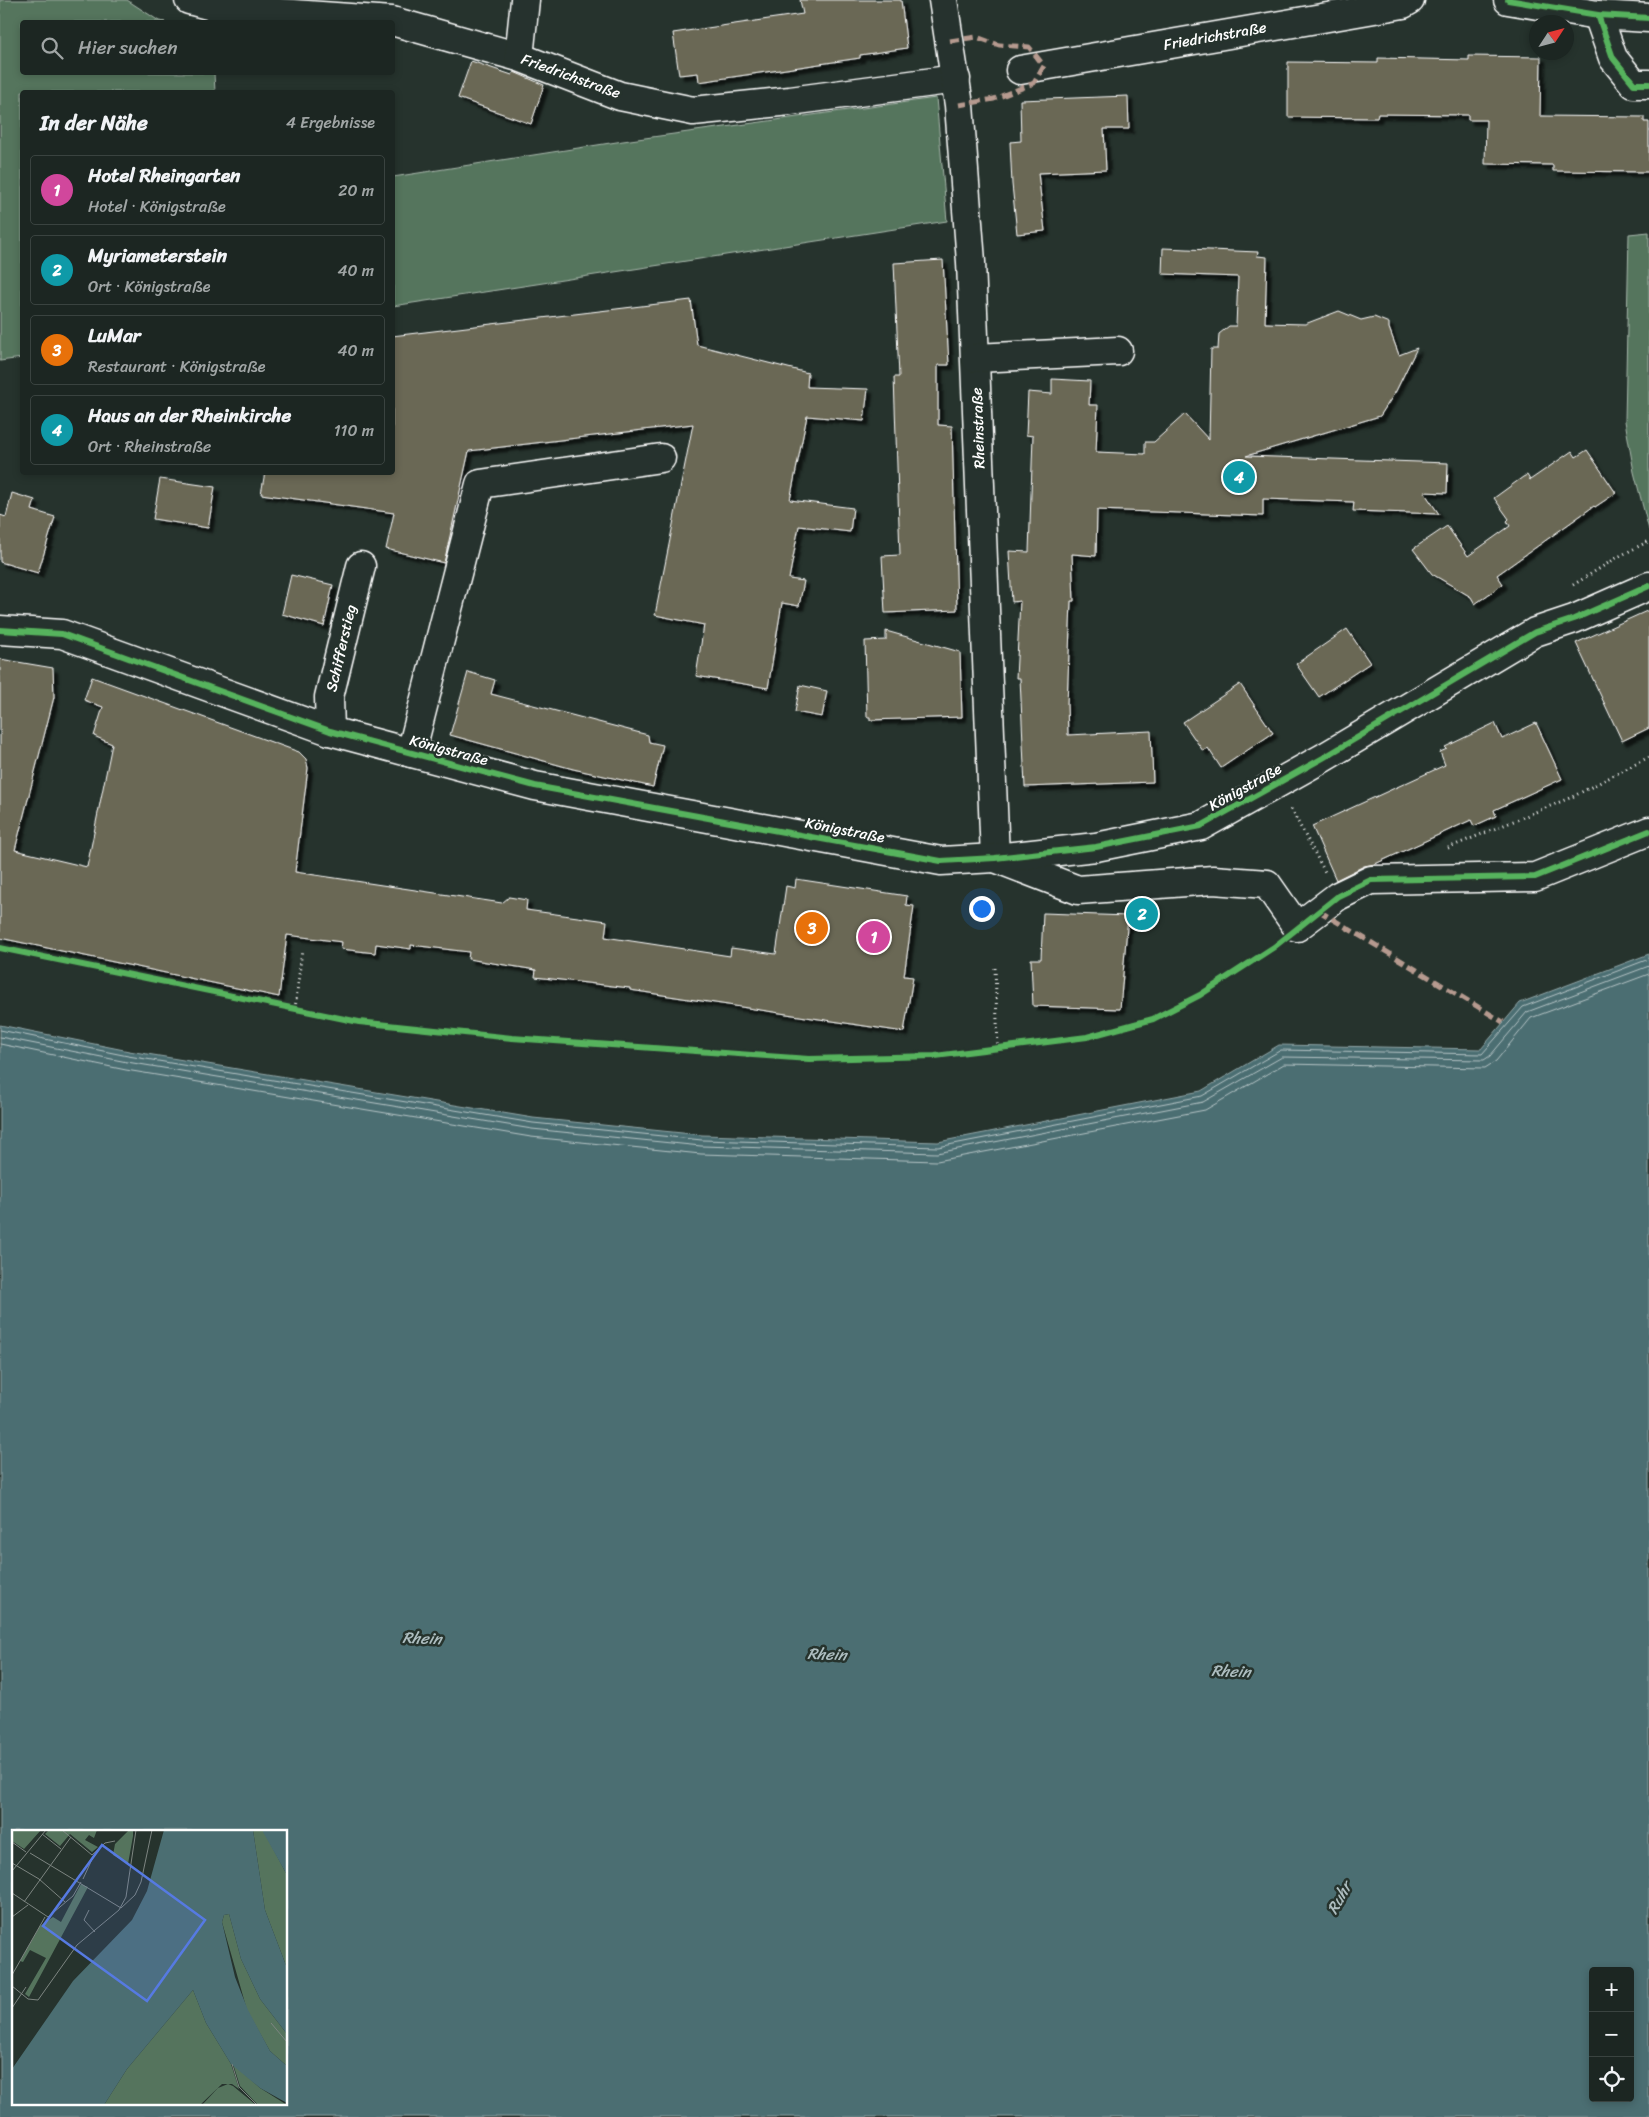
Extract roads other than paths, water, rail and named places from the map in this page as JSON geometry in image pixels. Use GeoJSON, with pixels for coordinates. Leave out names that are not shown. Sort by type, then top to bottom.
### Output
{"type":"FeatureCollection","features":[{"type":"Feature","properties":{"kind":"street","name":"Friedrichstraße"},"geometry":{"type":"LineString","coordinates":[[190,0],[223,9],[378,20]]}},
{"type":"Feature","properties":{"kind":"street"},"geometry":{"type":"LineString","coordinates":[[520,57],[525,0]]}},
{"type":"Feature","properties":{"kind":"street","name":"Rheinstraße"},"geometry":{"type":"LineString","coordinates":[[943,0],[956,79],[971,262],[995,858]]}},
{"type":"Feature","properties":{"kind":"street","name":"Friedrichstraße"},"geometry":{"type":"LineString","coordinates":[[1020,70],[1403,4],[1410,0]]}},
{"type":"Feature","properties":{"kind":"street"},"geometry":{"type":"LineString","coordinates":[[1508,0],[1598,15],[1649,18]]}},
{"type":"Feature","properties":{"kind":"street"},"geometry":{"type":"LineString","coordinates":[[1598,15],[1613,58],[1634,84],[1649,84]]}},
{"type":"Feature","properties":{"kind":"street","name":"Friedrichstraße"},"geometry":{"type":"LineString","coordinates":[[395,22],[520,57],[620,96],[693,111],[790,101],[956,79]]}},
{"type":"Feature","properties":{"kind":"street"},"geometry":{"type":"LineString","coordinates":[[976,358],[1118,351]]}},
{"type":"Feature","properties":{"kind":"street"},"geometry":{"type":"LineString","coordinates":[[411,753],[480,484],[661,458]]}},
{"type":"Feature","properties":{"kind":"street","name":"Schifferstieg"},"geometry":{"type":"LineString","coordinates":[[330,731],[329,697],[361,566]]}},
{"type":"Feature","properties":{"kind":"street","name":"Königstraße"},"geometry":{"type":"LineString","coordinates":[[0,630],[62,634],[330,731],[535,786],[941,861],[995,858],[1096,846],[1201,826],[1323,758],[1535,632],[1574,619],[1649,586]]}},
{"type":"Feature","properties":{"kind":"street"},"geometry":{"type":"LineString","coordinates":[[995,858],[1078,890],[1213,880],[1268,884],[1297,927],[1338,896],[1371,880],[1535,877],[1649,831]]}},
{"type":"Feature","properties":{"kind":"water"},"geometry":{"type":"Polygon","coordinates":[[[1649,954],[1649,2117],[0,2117],[0,1025],[129,1051],[533,1118],[702,1135],[938,1142],[1201,1091],[1279,1045],[1481,1049],[1520,1003],[1649,954]]]}},
{"type":"Feature","properties":{"kind":"place","name":"Haus an der Rheinkirche"},"geometry":{"type":"Point","coordinates":[1239,477]}},
{"type":"Feature","properties":{"kind":"place","name":"Myriameterstein"},"geometry":{"type":"Point","coordinates":[1142,914]}},
{"type":"Feature","properties":{"kind":"place","name":"LuMar"},"geometry":{"type":"Point","coordinates":[812,928]}},
{"type":"Feature","properties":{"kind":"place","name":"Hotel Rheingarten"},"geometry":{"type":"Point","coordinates":[874,937]}},
{"type":"Feature","properties":{"kind":"water label","name":"Rhein"},"geometry":{"type":"Point","coordinates":[422,1638]}},
{"type":"Feature","properties":{"kind":"water label","name":"Rhein"},"geometry":{"type":"Point","coordinates":[827,1654]}},
{"type":"Feature","properties":{"kind":"water label","name":"Rhein"},"geometry":{"type":"Point","coordinates":[1231,1671]}},
{"type":"Feature","properties":{"kind":"water label","name":"Ruhr"},"geometry":{"type":"Point","coordinates":[1339,1898]}}]}
